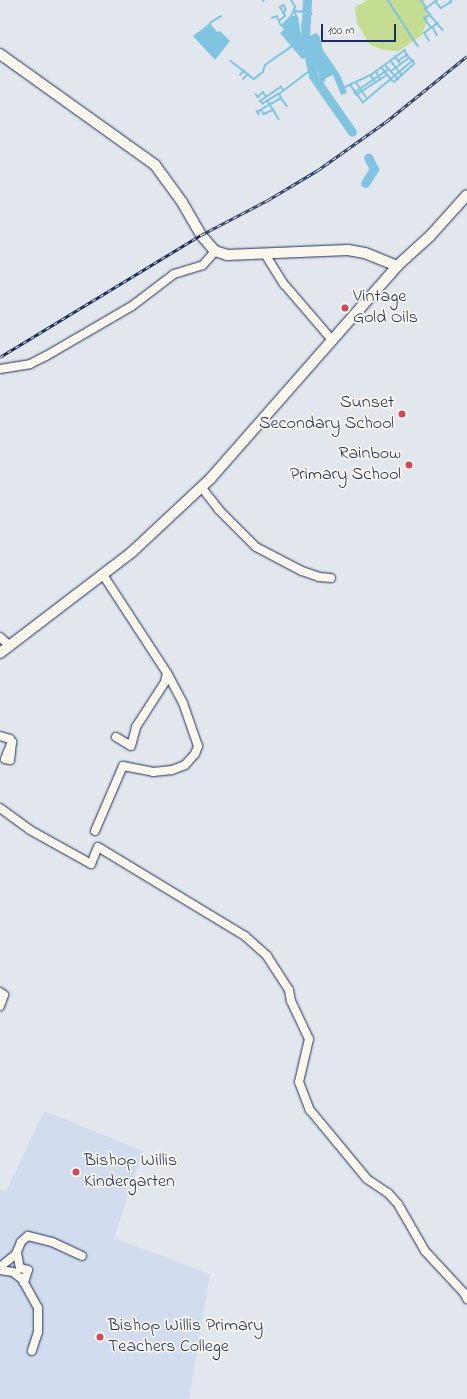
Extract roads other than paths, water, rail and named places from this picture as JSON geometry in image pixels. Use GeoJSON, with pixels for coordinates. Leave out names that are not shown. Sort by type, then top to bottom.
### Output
{"type":"FeatureCollection","features":[{"type":"Feature","properties":{"kind":"main road"},"geometry":{"type":"LineString","coordinates":[[0,54],[155,165],[182,202],[201,235],[215,251],[227,256],[348,250],[365,253],[397,266]]}},
{"type":"Feature","properties":{"kind":"main road"},"geometry":{"type":"LineString","coordinates":[[0,653],[144,542],[202,488],[397,266],[430,236],[467,195]]}},
{"type":"Feature","properties":{"kind":"street"},"geometry":{"type":"LineString","coordinates":[[0,369],[30,364],[46,356],[132,306],[174,274],[203,265],[215,251]]}},
{"type":"Feature","properties":{"kind":"street"},"geometry":{"type":"LineString","coordinates":[[265,254],[284,284],[332,340]]}},
{"type":"Feature","properties":{"kind":"street"},"geometry":{"type":"LineString","coordinates":[[202,488],[219,510],[256,546],[302,571],[319,577],[331,578]]}},
{"type":"Feature","properties":{"kind":"street"},"geometry":{"type":"LineString","coordinates":[[95,831],[123,766],[153,772],[172,770],[185,764],[195,754],[198,746],[192,724],[167,673],[103,575]]}},
{"type":"Feature","properties":{"kind":"street"},"geometry":{"type":"LineString","coordinates":[[0,637],[10,646]]}},
{"type":"Feature","properties":{"kind":"street"},"geometry":{"type":"LineString","coordinates":[[116,737],[130,746],[136,727],[165,682],[167,673]]}},
{"type":"Feature","properties":{"kind":"street"},"geometry":{"type":"LineString","coordinates":[[0,736],[10,739],[12,742]]}},
{"type":"Feature","properties":{"kind":"street"},"geometry":{"type":"LineString","coordinates":[[0,808],[30,830],[91,864],[98,847],[245,936],[267,956],[289,990],[291,1001],[309,1039],[299,1082],[310,1110],[367,1179],[388,1193],[398,1204],[425,1251],[464,1293],[467,1300]]}},
{"type":"Feature","properties":{"kind":"street"},"geometry":{"type":"LineString","coordinates":[[0,992],[4,995],[0,1006]]}},
{"type":"Feature","properties":{"kind":"street"},"geometry":{"type":"LineString","coordinates":[[0,1267],[17,1252],[22,1242],[28,1236],[52,1242],[82,1256]]}},
{"type":"Feature","properties":{"kind":"street"},"geometry":{"type":"LineString","coordinates":[[17,1252],[20,1268],[28,1270],[24,1282]]}},
{"type":"Feature","properties":{"kind":"street"},"geometry":{"type":"LineString","coordinates":[[0,1270],[13,1272],[24,1282],[38,1308],[38,1332],[32,1351]]}},
{"type":"Feature","properties":{"kind":"water"},"geometry":{"type":"Polygon","coordinates":[[[290,16],[296,16],[298,18],[302,40],[316,33],[319,35],[323,50],[340,75],[347,93],[341,95],[333,75],[326,78],[324,83],[320,79],[312,56],[302,59],[280,33],[284,30],[281,25],[290,16]]]}},
{"type":"Feature","properties":{"kind":"water"},"geometry":{"type":"Polygon","coordinates":[[[210,23],[217,32],[220,31],[230,41],[215,60],[193,36],[210,23]]]}},
{"type":"Feature","properties":{"kind":"waterway"},"geometry":{"type":"LineString","coordinates":[[291,0],[295,7],[291,17]]}},
{"type":"Feature","properties":{"kind":"waterway"},"geometry":{"type":"LineString","coordinates":[[307,0],[305,40],[313,76],[352,132]]}},
{"type":"Feature","properties":{"kind":"waterway"},"geometry":{"type":"LineString","coordinates":[[388,0],[418,46]]}},
{"type":"Feature","properties":{"kind":"waterway"},"geometry":{"type":"LineString","coordinates":[[421,0],[427,8]]}},
{"type":"Feature","properties":{"kind":"waterway"},"geometry":{"type":"LineString","coordinates":[[431,28],[424,18],[430,15],[425,9],[437,0]]}},
{"type":"Feature","properties":{"kind":"waterway"},"geometry":{"type":"LineString","coordinates":[[436,2],[441,8],[451,2],[450,0]]}},
{"type":"Feature","properties":{"kind":"waterway"},"geometry":{"type":"LineString","coordinates":[[279,21],[285,16],[280,7],[284,5],[286,9],[284,14]]}},
{"type":"Feature","properties":{"kind":"waterway"},"geometry":{"type":"LineString","coordinates":[[306,7],[312,14]]}},
{"type":"Feature","properties":{"kind":"waterway"},"geometry":{"type":"LineString","coordinates":[[295,10],[299,12],[306,10]]}},
{"type":"Feature","properties":{"kind":"waterway"},"geometry":{"type":"LineString","coordinates":[[295,12],[298,19]]}},
{"type":"Feature","properties":{"kind":"waterway"},"geometry":{"type":"LineString","coordinates":[[430,15],[443,30]]}},
{"type":"Feature","properties":{"kind":"waterway"},"geometry":{"type":"LineString","coordinates":[[210,23],[221,16]]}},
{"type":"Feature","properties":{"kind":"waterway"},"geometry":{"type":"LineString","coordinates":[[272,18],[277,16],[281,25]]}},
{"type":"Feature","properties":{"kind":"waterway"},"geometry":{"type":"LineString","coordinates":[[429,41],[424,33],[438,23]]}},
{"type":"Feature","properties":{"kind":"waterway"},"geometry":{"type":"LineString","coordinates":[[302,24],[305,39]]}},
{"type":"Feature","properties":{"kind":"waterway"},"geometry":{"type":"LineString","coordinates":[[433,27],[437,35]]}},
{"type":"Feature","properties":{"kind":"waterway"},"geometry":{"type":"LineString","coordinates":[[231,61],[254,79],[263,72],[265,65],[291,47]]}},
{"type":"Feature","properties":{"kind":"waterway"},"geometry":{"type":"LineString","coordinates":[[345,87],[371,75],[405,50],[407,55],[413,61],[363,103],[350,85]]}},
{"type":"Feature","properties":{"kind":"waterway"},"geometry":{"type":"LineString","coordinates":[[398,61],[407,55]]}},
{"type":"Feature","properties":{"kind":"waterway"},"geometry":{"type":"LineString","coordinates":[[395,56],[401,64]]}},
{"type":"Feature","properties":{"kind":"waterway"},"geometry":{"type":"LineString","coordinates":[[391,71],[409,58]]}},
{"type":"Feature","properties":{"kind":"waterway"},"geometry":{"type":"LineString","coordinates":[[391,61],[402,75]]}},
{"type":"Feature","properties":{"kind":"waterway"},"geometry":{"type":"LineString","coordinates":[[394,82],[414,64],[413,61]]}},
{"type":"Feature","properties":{"kind":"waterway"},"geometry":{"type":"LineString","coordinates":[[386,66],[398,79]]}},
{"type":"Feature","properties":{"kind":"waterway"},"geometry":{"type":"LineString","coordinates":[[382,68],[393,81]]}},
{"type":"Feature","properties":{"kind":"waterway"},"geometry":{"type":"LineString","coordinates":[[354,93],[389,69]]}},
{"type":"Feature","properties":{"kind":"waterway"},"geometry":{"type":"LineString","coordinates":[[259,115],[257,112],[281,98],[279,94],[311,70]]}},
{"type":"Feature","properties":{"kind":"waterway"},"geometry":{"type":"LineString","coordinates":[[240,75],[244,71]]}},
{"type":"Feature","properties":{"kind":"waterway"},"geometry":{"type":"LineString","coordinates":[[376,71],[381,80]]}},
{"type":"Feature","properties":{"kind":"waterway"},"geometry":{"type":"LineString","coordinates":[[243,79],[248,74]]}},
{"type":"Feature","properties":{"kind":"waterway"},"geometry":{"type":"LineString","coordinates":[[371,75],[376,83]]}},
{"type":"Feature","properties":{"kind":"waterway"},"geometry":{"type":"LineString","coordinates":[[356,95],[387,75]]}},
{"type":"Feature","properties":{"kind":"waterway"},"geometry":{"type":"LineString","coordinates":[[356,82],[366,97]]}},
{"type":"Feature","properties":{"kind":"waterway"},"geometry":{"type":"LineString","coordinates":[[279,94],[263,104],[260,101],[281,87],[284,90]]}},
{"type":"Feature","properties":{"kind":"waterway"},"geometry":{"type":"LineString","coordinates":[[256,94],[258,97],[263,92],[266,96]]}},
{"type":"Feature","properties":{"kind":"waterway"},"geometry":{"type":"LineString","coordinates":[[281,98],[287,106]]}},
{"type":"Feature","properties":{"kind":"waterway"},"geometry":{"type":"LineString","coordinates":[[268,101],[279,119]]}},
{"type":"Feature","properties":{"kind":"waterway"},"geometry":{"type":"LineString","coordinates":[[261,110],[264,114],[273,110]]}},
{"type":"Feature","properties":{"kind":"waterway"},"geometry":{"type":"LineString","coordinates":[[365,183],[374,169],[368,157]]}},
{"type":"Feature","properties":{"kind":"railway"},"geometry":{"type":"LineString","coordinates":[[0,357],[201,235],[268,200],[318,170],[387,121],[467,56]]}},
{"type":"Feature","properties":{"kind":"place","name":"Vintage Gold Oils"},"geometry":{"type":"Point","coordinates":[345,308]}},
{"type":"Feature","properties":{"kind":"place","name":"Sunset Secondary School"},"geometry":{"type":"Point","coordinates":[402,414]}},
{"type":"Feature","properties":{"kind":"place","name":"Rainbow Primary School"},"geometry":{"type":"Point","coordinates":[409,465]}},
{"type":"Feature","properties":{"kind":"place","name":"Bishop Willis Kindergarten"},"geometry":{"type":"Point","coordinates":[76,1172]}},
{"type":"Feature","properties":{"kind":"place","name":"Bishop Willis Primary Teachers College"},"geometry":{"type":"Point","coordinates":[100,1337]}}]}
